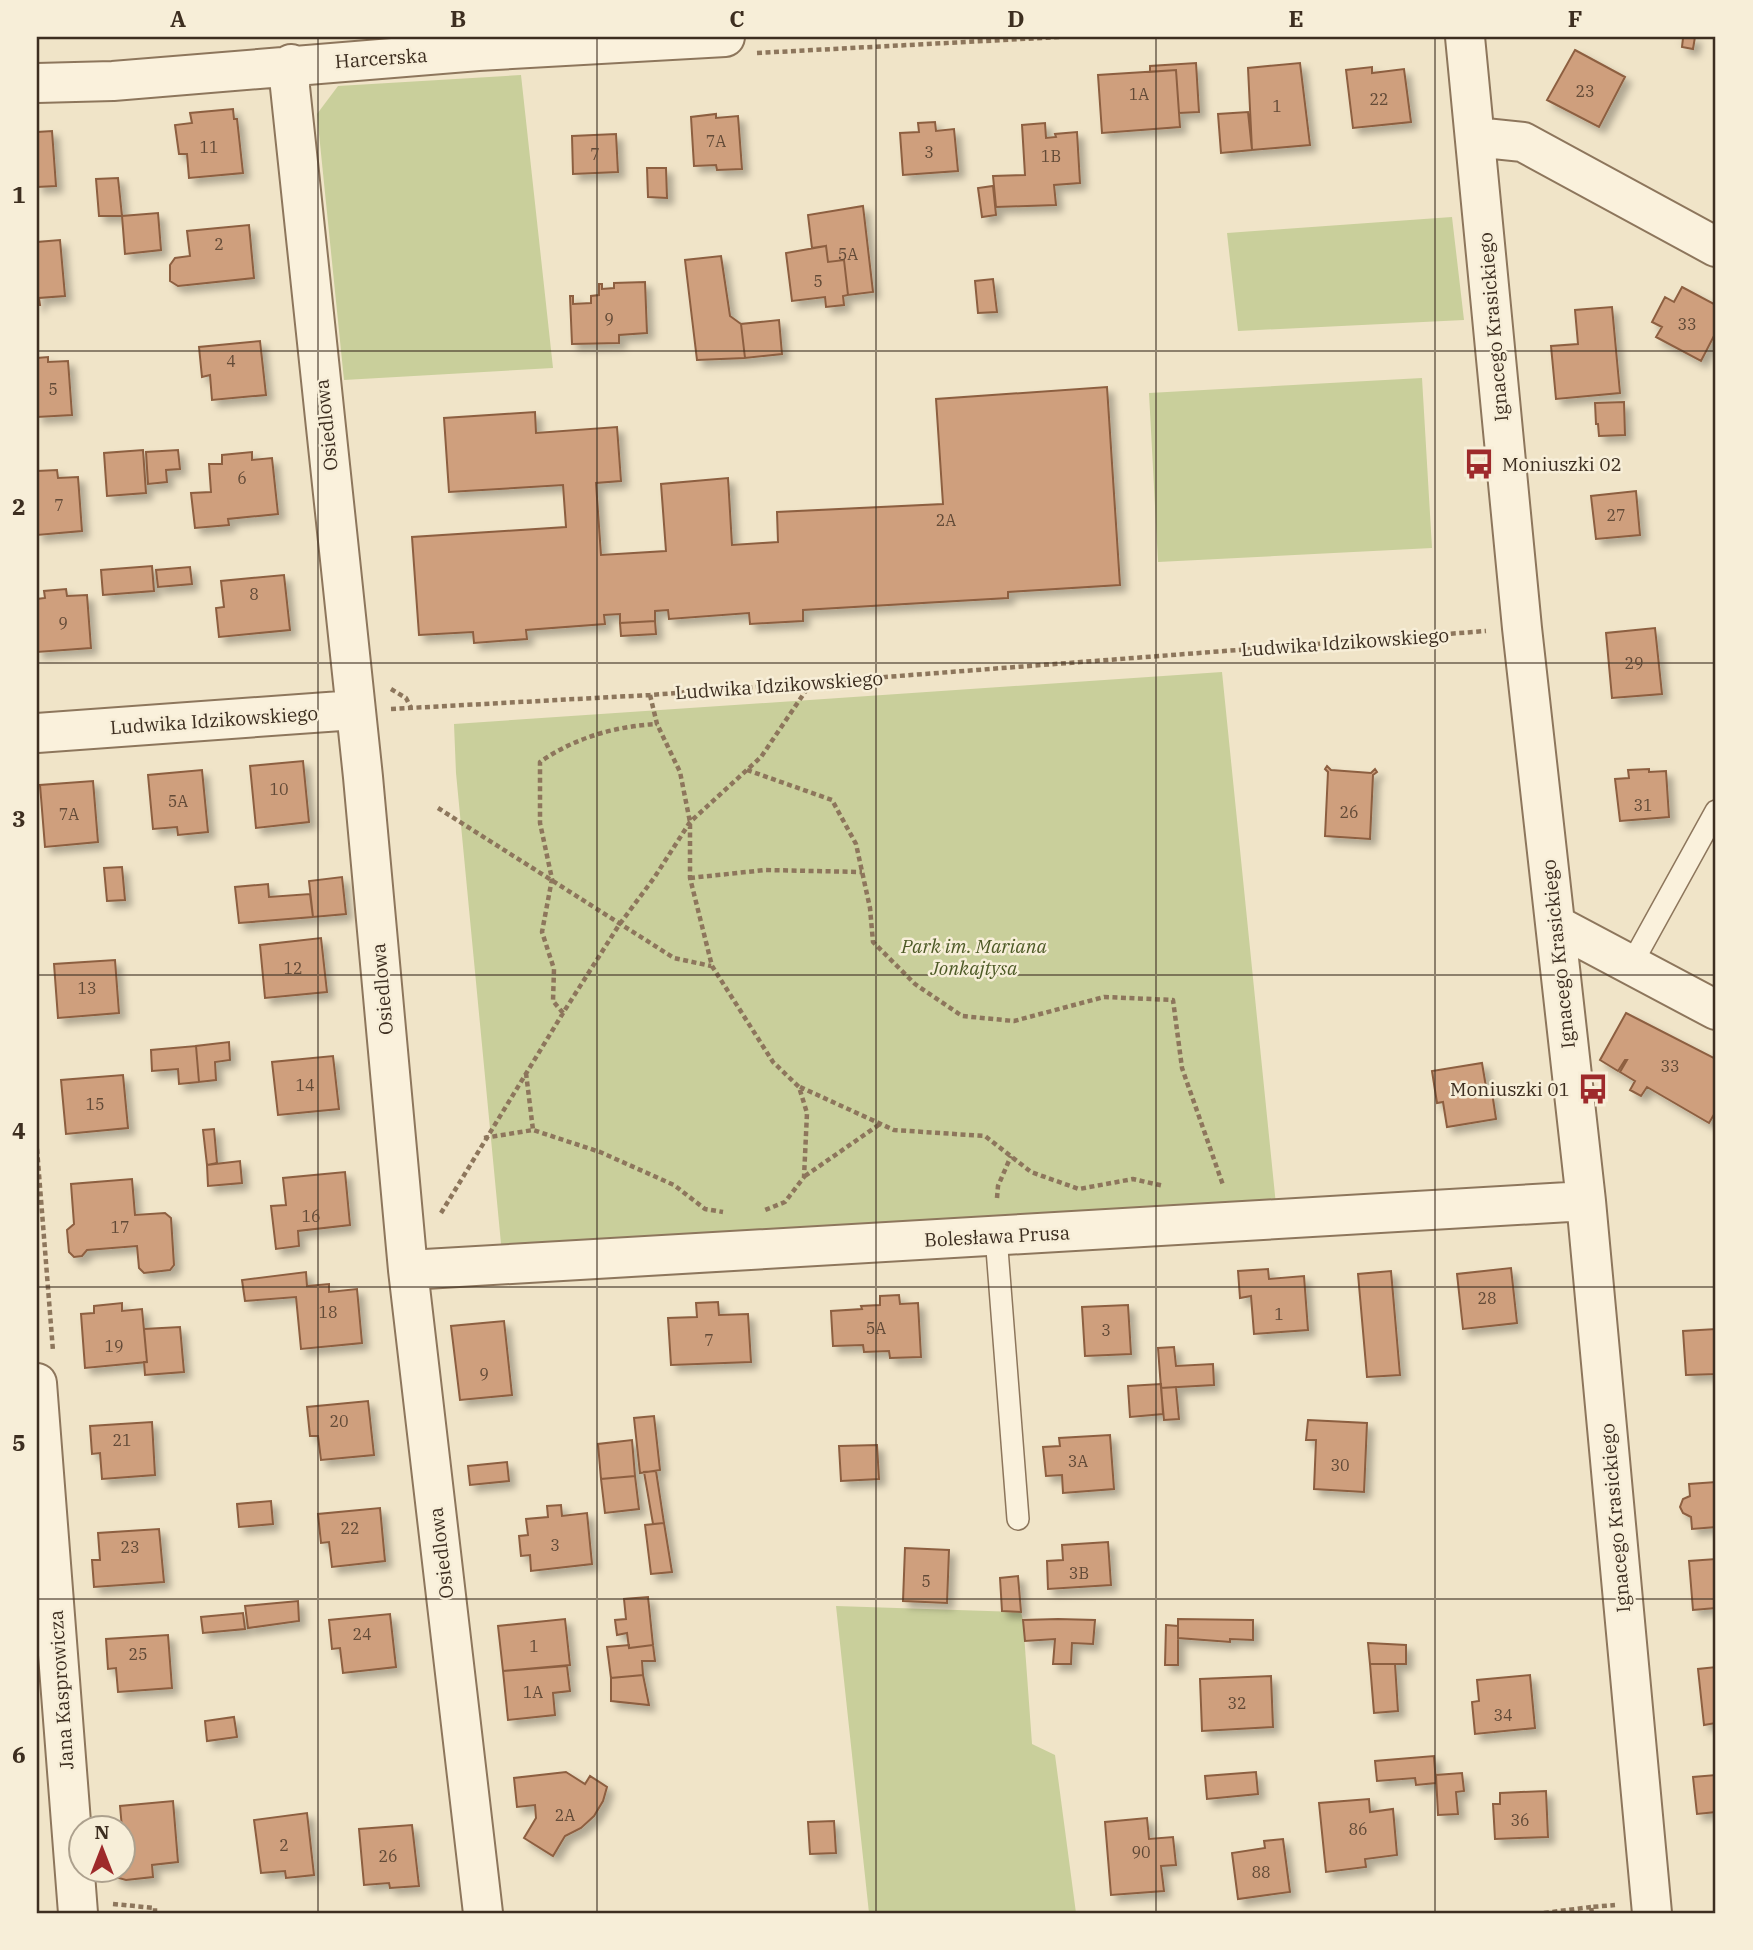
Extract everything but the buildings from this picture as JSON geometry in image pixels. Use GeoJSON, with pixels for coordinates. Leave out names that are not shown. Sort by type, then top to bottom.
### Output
{"type":"FeatureCollection","features":[{"type":"Feature","properties":{"kind":"street","name":"Ignacego Krasickiego"},"geometry":{"type":"LineString","coordinates":[[1465,37],[1521,628],[1586,1201],[1652,1913]]}},
{"type":"Feature","properties":{"kind":"street","name":"Harcerska"},"geometry":{"type":"LineString","coordinates":[[37,83],[113,80],[291,64],[736,45]]}},
{"type":"Feature","properties":{"kind":"street","name":"Osiedlowa"},"geometry":{"type":"LineString","coordinates":[[291,64],[290,87],[355,710],[408,1269],[483,1913]]}},
{"type":"Feature","properties":{"kind":"street"},"geometry":{"type":"LineString","coordinates":[[1475,136],[1523,142],[1716,247]]}},
{"type":"Feature","properties":{"kind":"street","name":"Ludwika Idzikowskiego"},"geometry":{"type":"LineString","coordinates":[[37,733],[355,710]]}},
{"type":"Feature","properties":{"kind":"street"},"geometry":{"type":"LineString","coordinates":[[1556,925],[1716,1010]]}},
{"type":"Feature","properties":{"kind":"street","name":"Bolesława Prusa"},"geometry":{"type":"LineString","coordinates":[[408,1269],[1586,1201]]}},
{"type":"Feature","properties":{"kind":"street","name":"Jana Kasprowicza"},"geometry":{"type":"LineString","coordinates":[[37,1382],[78,1913]]}},
{"type":"Feature","properties":{"kind":"lane"},"geometry":{"type":"LineString","coordinates":[[1631,965],[1716,811]]}},
{"type":"Feature","properties":{"kind":"lane"},"geometry":{"type":"LineString","coordinates":[[996,1236],[1018,1519]]}},
{"type":"Feature","properties":{"kind":"path"},"geometry":{"type":"LineString","coordinates":[[736,45],[1060,37]]}},
{"type":"Feature","properties":{"kind":"path","name":"Ludwika Idzikowskiego"},"geometry":{"type":"LineString","coordinates":[[355,710],[650,695],[1521,628]]}},
{"type":"Feature","properties":{"kind":"path"},"geometry":{"type":"LineString","coordinates":[[436,1222],[563,1013],[690,822],[761,757],[812,682]]}},
{"type":"Feature","properties":{"kind":"path"},"geometry":{"type":"LineString","coordinates":[[387,686],[406,698],[411,708]]}},
{"type":"Feature","properties":{"kind":"path"},"geometry":{"type":"LineString","coordinates":[[650,695],[657,724],[680,772],[690,822],[690,878],[712,966],[773,1062],[799,1087],[894,1130],[985,1136],[1031,1172],[1079,1189],[1133,1179],[1173,1188]]}},
{"type":"Feature","properties":{"kind":"path"},"geometry":{"type":"LineString","coordinates":[[563,1013],[553,1002],[554,969],[541,932],[552,879],[540,823],[540,762],[561,747],[627,726],[657,724]]}},
{"type":"Feature","properties":{"kind":"path"},"geometry":{"type":"LineString","coordinates":[[747,770],[832,800],[856,844],[870,908],[873,942],[915,984],[962,1016],[1014,1021],[1104,997],[1173,1000],[1182,1068],[1224,1189],[1212,1189]]}},
{"type":"Feature","properties":{"kind":"path"},"geometry":{"type":"LineString","coordinates":[[438,808],[674,958],[712,966]]}},
{"type":"Feature","properties":{"kind":"path"},"geometry":{"type":"LineString","coordinates":[[690,878],[765,870],[862,872]]}},
{"type":"Feature","properties":{"kind":"path"},"geometry":{"type":"LineString","coordinates":[[526,1072],[533,1130]]}},
{"type":"Feature","properties":{"kind":"path"},"geometry":{"type":"LineString","coordinates":[[799,1087],[807,1114],[804,1177]]}},
{"type":"Feature","properties":{"kind":"path"},"geometry":{"type":"LineString","coordinates":[[763,1211],[785,1202],[804,1177],[880,1124]]}},
{"type":"Feature","properties":{"kind":"path"},"geometry":{"type":"LineString","coordinates":[[484,1139],[533,1130],[600,1152],[674,1185],[705,1209],[729,1212]]}},
{"type":"Feature","properties":{"kind":"path"},"geometry":{"type":"LineString","coordinates":[[1544,1913],[1591,1907]]}},
{"type":"Feature","properties":{"kind":"green space"},"geometry":{"type":"Polygon","coordinates":[[[521,75],[553,368],[344,380],[317,114],[338,86],[521,75]]]}},
{"type":"Feature","properties":{"kind":"green space"},"geometry":{"type":"Polygon","coordinates":[[[1452,217],[1464,320],[1238,331],[1227,233],[1452,217]]]}},
{"type":"Feature","properties":{"kind":"green space"},"geometry":{"type":"Polygon","coordinates":[[[1422,378],[1432,548],[1158,562],[1149,393],[1422,378]]]}},
{"type":"Feature","properties":{"kind":"green space","name":"Park im. Mariana Jonkajtysa"},"geometry":{"type":"Polygon","coordinates":[[[1222,672],[1276,1205],[502,1254],[456,773],[454,724],[1222,672]]]}},
{"type":"Feature","properties":{"kind":"green space"},"geometry":{"type":"Polygon","coordinates":[[[836,1606],[1021,1612],[1032,1744],[1055,1755],[1076,1913],[869,1913],[836,1606]]]}},
{"type":"Feature","properties":{"kind":"place","name":"Moniuszki 02"},"geometry":{"type":"Point","coordinates":[1479,464]}},
{"type":"Feature","properties":{"kind":"place","name":"Moniuszki 01"},"geometry":{"type":"Point","coordinates":[1593,1089]}}]}
